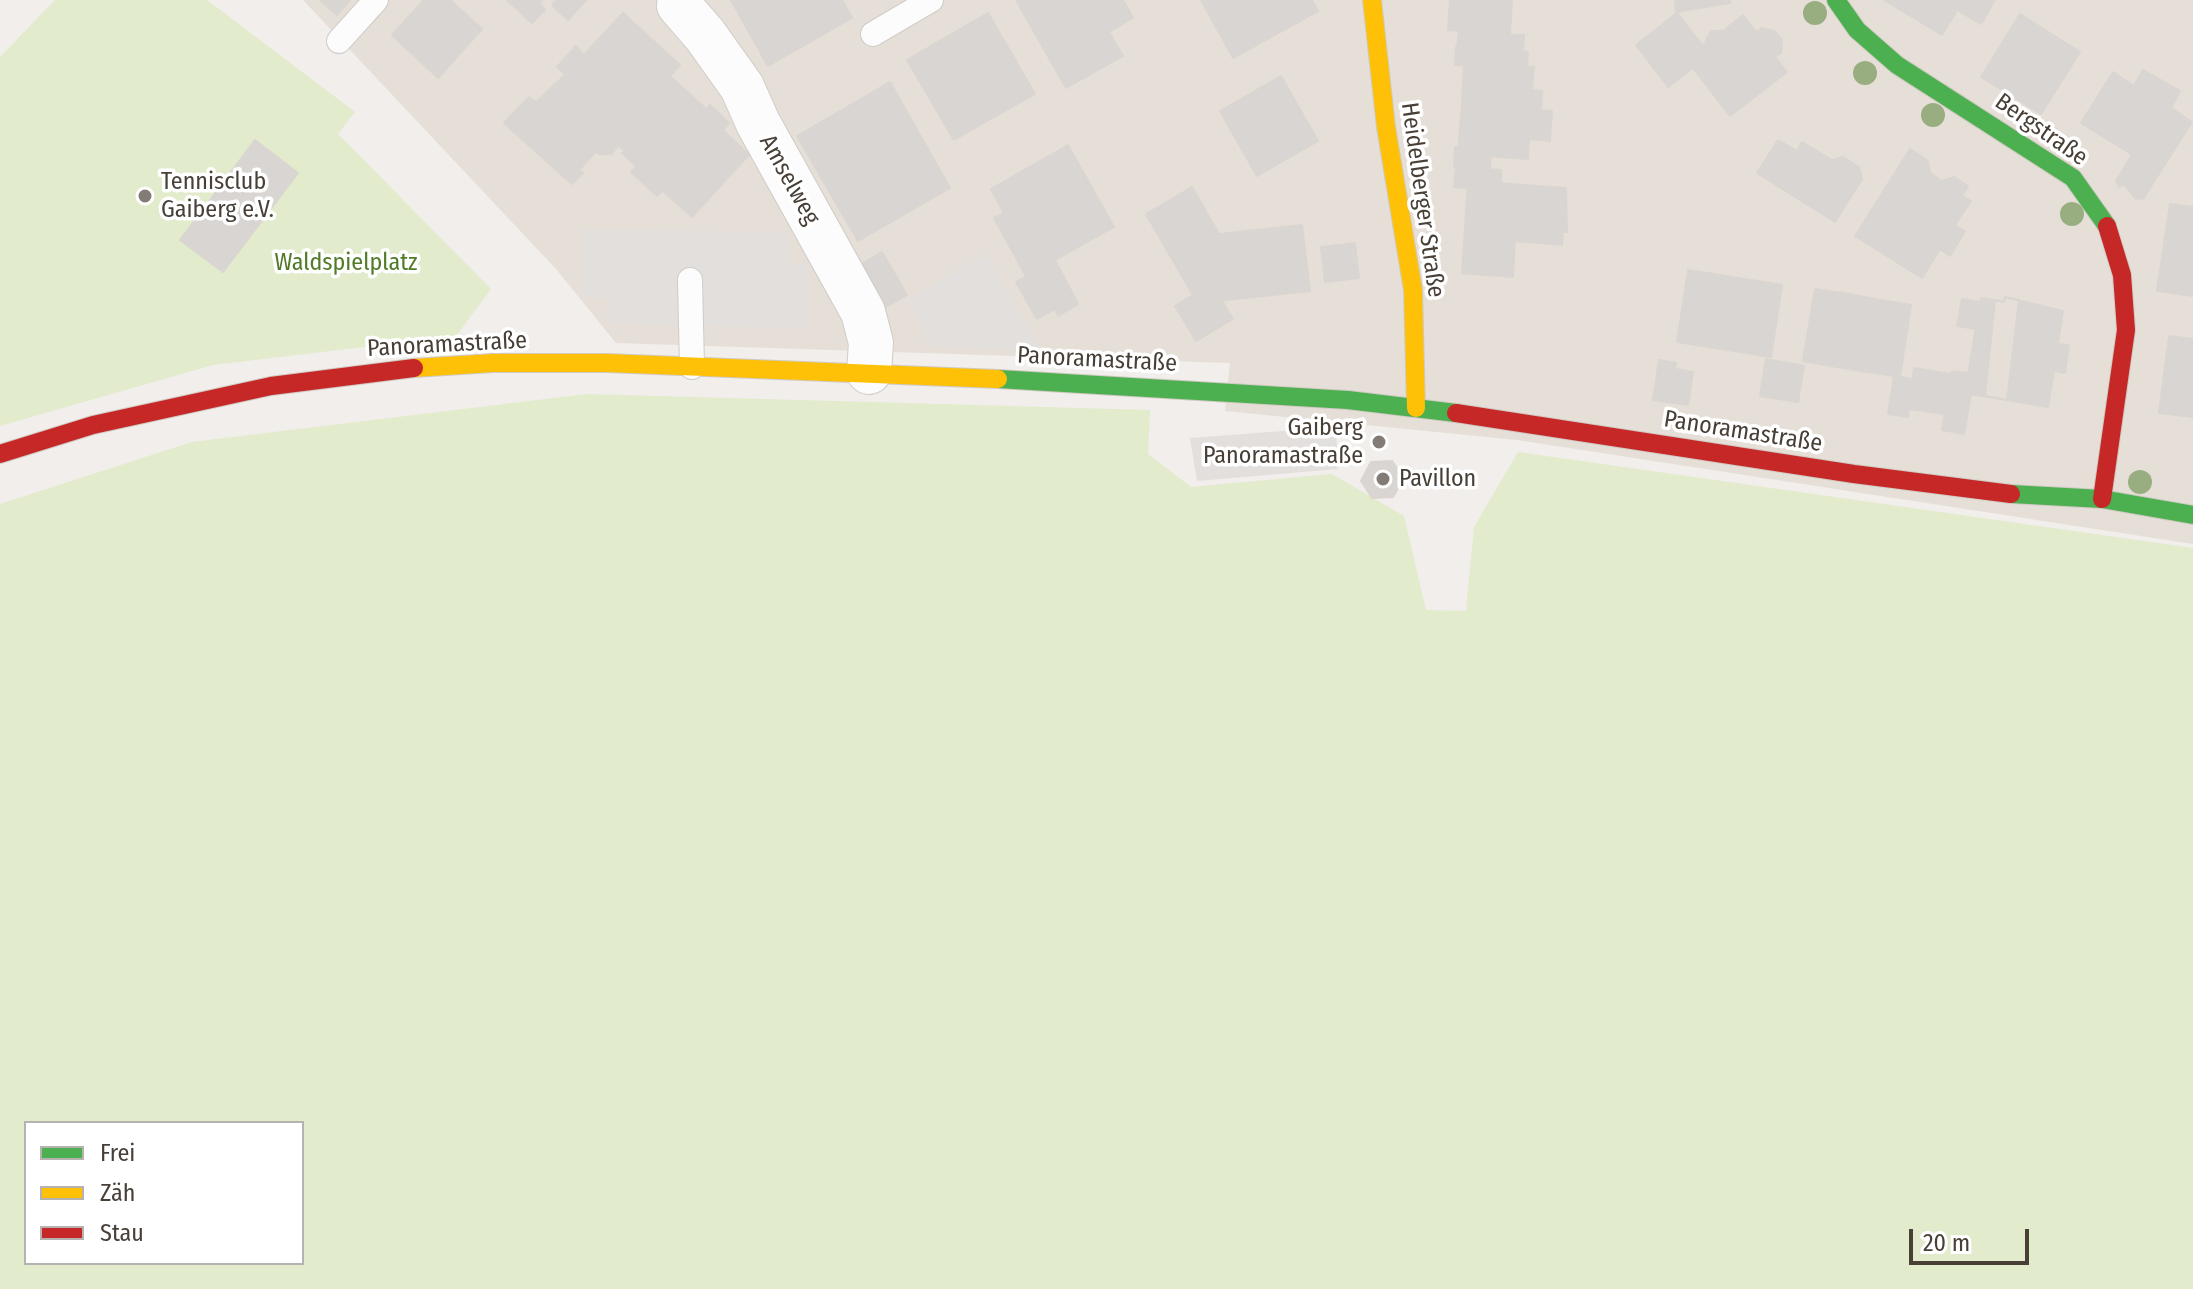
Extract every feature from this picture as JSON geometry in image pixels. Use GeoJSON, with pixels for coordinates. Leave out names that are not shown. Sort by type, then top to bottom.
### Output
{"type":"FeatureCollection","features":[{"type":"Feature","properties":{"kind":"street","name":"Amselweg"},"geometry":{"type":"LineString","coordinates":[[680,0],[679,5],[742,87],[771,146],[863,312],[871,343],[869,372]]}},
{"type":"Feature","properties":{"kind":"street","name":"Heidelberger Straße"},"geometry":{"type":"LineString","coordinates":[[1372,0],[1386,127],[1413,290],[1416,408]]}},
{"type":"Feature","properties":{"kind":"street","name":"Bergstraße"},"geometry":{"type":"LineString","coordinates":[[1836,0],[1857,30],[1897,65],[2073,178],[2106,222],[2122,275],[2126,330],[2102,499]]}},
{"type":"Feature","properties":{"kind":"street","name":"Panoramastraße"},"geometry":{"type":"LineString","coordinates":[[0,454],[170,407],[271,386],[353,374],[493,363],[692,367],[869,372],[1248,393],[1416,408],[1520,420],[1854,474],[2010,494],[2102,499],[2193,515]]}},
{"type":"Feature","properties":{"kind":"lane"},"geometry":{"type":"LineString","coordinates":[[339,41],[376,0]]}},
{"type":"Feature","properties":{"kind":"lane"},"geometry":{"type":"LineString","coordinates":[[873,34],[931,0]]}},
{"type":"Feature","properties":{"kind":"lane"},"geometry":{"type":"LineString","coordinates":[[690,280],[692,367]]}},
{"type":"Feature","properties":{"kind":"shaded area"},"geometry":{"type":"Polygon","coordinates":[[[303,0],[2193,0],[2193,544],[1517,440],[1225,411],[1230,363],[616,343],[556,269],[303,0]]]}},
{"type":"Feature","properties":{"kind":"shaded area"},"geometry":{"type":"Polygon","coordinates":[[[582,229],[788,233],[788,263],[807,264],[807,328],[607,324],[608,298],[580,297],[582,229]]]}},
{"type":"Feature","properties":{"kind":"shaded area"},"geometry":{"type":"Polygon","coordinates":[[[986,254],[1042,351],[931,347],[908,299],[986,254]]]}},
{"type":"Feature","properties":{"kind":"shaded area"},"geometry":{"type":"Polygon","coordinates":[[[1336,427],[1338,469],[1197,481],[1190,438],[1336,427]]]}},
{"type":"Feature","properties":{"kind":"green space","name":"Tennisclub Gaiberg e.V."},"geometry":{"type":"Polygon","coordinates":[[[55,0],[207,0],[355,112],[338,134],[491,289],[456,336],[213,365],[0,426],[0,57],[55,0]]]}},
{"type":"Feature","properties":{"kind":"green space"},"geometry":{"type":"Polygon","coordinates":[[[587,394],[1150,410],[1148,454],[1191,487],[1332,474],[1404,516],[1426,610],[1466,611],[1474,527],[1518,452],[2193,548],[2193,1289],[0,1289],[0,504],[192,442],[587,394]]]}},
{"type":"Feature","properties":{"kind":"building"},"geometry":{"type":"Polygon","coordinates":[[[320,0],[350,0],[337,15],[320,0]]]}},
{"type":"Feature","properties":{"kind":"building"},"geometry":{"type":"Polygon","coordinates":[[[424,0],[450,0],[482,29],[438,78],[392,35],[424,0]]]}},
{"type":"Feature","properties":{"kind":"building"},"geometry":{"type":"Polygon","coordinates":[[[507,0],[542,0],[539,3],[545,10],[532,23],[507,0]]]}},
{"type":"Feature","properties":{"kind":"building"},"geometry":{"type":"Polygon","coordinates":[[[557,0],[586,0],[568,20],[552,5],[557,0]]]}},
{"type":"Feature","properties":{"kind":"building"},"geometry":{"type":"Polygon","coordinates":[[[731,0],[842,0],[852,18],[768,66],[731,0]]]}},
{"type":"Feature","properties":{"kind":"building"},"geometry":{"type":"Polygon","coordinates":[[[1016,0],[1123,0],[1133,18],[1109,32],[1123,56],[1066,88],[1016,0]]]}},
{"type":"Feature","properties":{"kind":"building"},"geometry":{"type":"Polygon","coordinates":[[[1201,0],[1312,0],[1318,11],[1233,58],[1201,0]]]}},
{"type":"Feature","properties":{"kind":"building"},"geometry":{"type":"Polygon","coordinates":[[[1450,0],[1512,0],[1510,34],[1448,30],[1450,0]]]}},
{"type":"Feature","properties":{"kind":"building"},"geometry":{"type":"Polygon","coordinates":[[[1675,0],[1730,0],[1730,3],[1676,12],[1675,0]]]}},
{"type":"Feature","properties":{"kind":"building"},"geometry":{"type":"Polygon","coordinates":[[[1884,0],[1963,0],[1942,35],[1884,0]]]}},
{"type":"Feature","properties":{"kind":"building"},"geometry":{"type":"Polygon","coordinates":[[[1963,0],[1995,0],[1981,24],[1957,10],[1963,0]]]}},
{"type":"Feature","properties":{"kind":"building"},"geometry":{"type":"Polygon","coordinates":[[[623,13],[680,65],[670,76],[693,97],[681,109],[666,94],[669,90],[643,66],[648,61],[626,41],[601,68],[594,62],[575,83],[557,67],[576,46],[584,55],[623,13]]]}},
{"type":"Feature","properties":{"kind":"building"},"geometry":{"type":"Polygon","coordinates":[[[988,13],[1035,94],[994,117],[948,36],[988,13]]]}},
{"type":"Feature","properties":{"kind":"building"},"geometry":{"type":"Polygon","coordinates":[[[1677,13],[1707,51],[1692,62],[1695,66],[1668,87],[1636,45],[1677,13]]]}},
{"type":"Feature","properties":{"kind":"building"},"geometry":{"type":"Polygon","coordinates":[[[2020,14],[2080,52],[2041,114],[1981,77],[2020,14]]]}},
{"type":"Feature","properties":{"kind":"building"},"geometry":{"type":"Polygon","coordinates":[[[1743,15],[1756,32],[1762,28],[1774,31],[1782,40],[1781,53],[1775,57],[1787,72],[1730,116],[1693,68],[1692,62],[1707,51],[1703,47],[1711,31],[1723,31],[1743,15]]]}},
{"type":"Feature","properties":{"kind":"building"},"geometry":{"type":"Polygon","coordinates":[[[1459,31],[1489,33],[1488,49],[1457,47],[1459,31]]]}},
{"type":"Feature","properties":{"kind":"building"},"geometry":{"type":"Polygon","coordinates":[[[1489,33],[1524,35],[1523,51],[1488,49],[1489,33]]]}},
{"type":"Feature","properties":{"kind":"building"},"geometry":{"type":"Polygon","coordinates":[[[948,36],[994,117],[954,140],[907,60],[948,36]]]}},
{"type":"Feature","properties":{"kind":"building"},"geometry":{"type":"Polygon","coordinates":[[[626,41],[648,61],[643,66],[669,90],[666,94],[681,109],[668,123],[662,117],[650,129],[635,114],[623,127],[636,139],[627,153],[609,137],[579,170],[583,173],[572,184],[523,140],[547,113],[554,119],[581,90],[575,83],[594,62],[601,68],[626,41]]]}},
{"type":"Feature","properties":{"kind":"building"},"geometry":{"type":"Polygon","coordinates":[[[1456,47],[1490,49],[1488,64],[1455,65],[1456,47]]]}},
{"type":"Feature","properties":{"kind":"building"},"geometry":{"type":"Polygon","coordinates":[[[1490,49],[1528,52],[1527,67],[1488,64],[1490,49]]]}},
{"type":"Feature","properties":{"kind":"building"},"geometry":{"type":"Polygon","coordinates":[[[1464,63],[1534,67],[1532,90],[1542,91],[1541,110],[1462,104],[1464,63]]]}},
{"type":"Feature","properties":{"kind":"building"},"geometry":{"type":"Polygon","coordinates":[[[2143,70],[2180,91],[2171,108],[2192,122],[2160,172],[2081,123],[2113,72],[2134,86],[2143,70]]]}},
{"type":"Feature","properties":{"kind":"building"},"geometry":{"type":"Polygon","coordinates":[[[565,75],[581,90],[554,119],[547,113],[523,140],[504,123],[529,97],[536,102],[565,75]]]}},
{"type":"Feature","properties":{"kind":"building"},"geometry":{"type":"Polygon","coordinates":[[[1281,76],[1318,141],[1257,176],[1220,111],[1281,76]]]}},
{"type":"Feature","properties":{"kind":"building"},"geometry":{"type":"Polygon","coordinates":[[[890,82],[950,188],[858,241],[797,136],[890,82]]]}},
{"type":"Feature","properties":{"kind":"building"},"geometry":{"type":"Polygon","coordinates":[[[693,97],[706,109],[710,105],[729,123],[723,130],[749,155],[733,172],[706,148],[713,140],[680,110],[693,97]]]}},
{"type":"Feature","properties":{"kind":"building"},"geometry":{"type":"Polygon","coordinates":[[[1462,104],[1552,111],[1550,141],[1529,139],[1528,159],[1458,154],[1462,104]]]}},
{"type":"Feature","properties":{"kind":"building"},"geometry":{"type":"Polygon","coordinates":[[[680,110],[713,140],[706,148],[733,172],[692,217],[664,192],[671,184],[630,147],[636,139],[623,127],[635,114],[650,129],[662,117],[668,123],[680,110]]]}},
{"type":"Feature","properties":{"kind":"building"},"geometry":{"type":"Polygon","coordinates":[[[609,137],[619,145],[611,154],[599,154],[596,151],[609,137]]]}},
{"type":"Feature","properties":{"kind":"building"},"geometry":{"type":"Polygon","coordinates":[[[255,140],[298,173],[223,272],[180,240],[255,140]]]}},
{"type":"Feature","properties":{"kind":"building"},"geometry":{"type":"Polygon","coordinates":[[[1778,140],[1797,151],[1802,142],[1832,160],[1843,157],[1859,167],[1862,179],[1835,222],[1757,173],[1778,140]]]}},
{"type":"Feature","properties":{"kind":"building"},"geometry":{"type":"Polygon","coordinates":[[[1068,145],[1114,227],[1026,276],[994,218],[1004,213],[991,189],[1068,145]]]}},
{"type":"Feature","properties":{"kind":"building"},"geometry":{"type":"Polygon","coordinates":[[[1455,147],[1459,148],[1458,154],[1491,156],[1490,169],[1454,167],[1455,147]]]}},
{"type":"Feature","properties":{"kind":"building"},"geometry":{"type":"Polygon","coordinates":[[[631,149],[671,184],[664,192],[622,153],[631,149]]]}},
{"type":"Feature","properties":{"kind":"building"},"geometry":{"type":"Polygon","coordinates":[[[1910,149],[1928,161],[1930,173],[1942,181],[1954,177],[1968,186],[1962,196],[1971,201],[1955,225],[1965,231],[1950,256],[1940,249],[1922,278],[1855,236],[1910,149]]]}},
{"type":"Feature","properties":{"kind":"building"},"geometry":{"type":"Polygon","coordinates":[[[2132,155],[2160,172],[2143,199],[2135,198],[2124,184],[2119,187],[2116,181],[2132,155]]]}},
{"type":"Feature","properties":{"kind":"building"},"geometry":{"type":"Polygon","coordinates":[[[637,166],[663,190],[657,196],[631,172],[637,166]]]}},
{"type":"Feature","properties":{"kind":"building"},"geometry":{"type":"Polygon","coordinates":[[[1456,167],[1501,170],[1501,183],[1468,181],[1468,188],[1454,187],[1456,167]]]}},
{"type":"Feature","properties":{"kind":"building"},"geometry":{"type":"Polygon","coordinates":[[[1468,181],[1566,188],[1567,232],[1563,232],[1562,245],[1515,241],[1513,277],[1462,273],[1468,181]]]}},
{"type":"Feature","properties":{"kind":"building"},"geometry":{"type":"Polygon","coordinates":[[[1192,187],[1219,234],[1211,235],[1217,301],[1222,301],[1233,319],[1196,341],[1175,306],[1193,295],[1146,214],[1192,187]]]}},
{"type":"Feature","properties":{"kind":"building"},"geometry":{"type":"Polygon","coordinates":[[[2170,204],[2193,207],[2193,296],[2157,291],[2170,204]]]}},
{"type":"Feature","properties":{"kind":"building"},"geometry":{"type":"Polygon","coordinates":[[[1302,225],[1310,291],[1217,301],[1211,235],[1302,225]]]}},
{"type":"Feature","properties":{"kind":"building"},"geometry":{"type":"Polygon","coordinates":[[[1355,243],[1359,278],[1325,282],[1321,247],[1355,243]]]}},
{"type":"Feature","properties":{"kind":"building"},"geometry":{"type":"Polygon","coordinates":[[[882,252],[907,295],[877,312],[853,269],[882,252]]]}},
{"type":"Feature","properties":{"kind":"building"},"geometry":{"type":"Polygon","coordinates":[[[1055,260],[1078,304],[1058,316],[1055,309],[1037,319],[1016,282],[1055,260]]]}},
{"type":"Feature","properties":{"kind":"building"},"geometry":{"type":"Polygon","coordinates":[[[1688,270],[1720,275],[1709,347],[1677,342],[1688,270]]]}},
{"type":"Feature","properties":{"kind":"building"},"geometry":{"type":"Polygon","coordinates":[[[1720,275],[1751,280],[1740,352],[1709,347],[1720,275]]]}},
{"type":"Feature","properties":{"kind":"building"},"geometry":{"type":"Polygon","coordinates":[[[1751,280],[1782,285],[1771,357],[1740,352],[1751,280]]]}},
{"type":"Feature","properties":{"kind":"building"},"geometry":{"type":"Polygon","coordinates":[[[1815,289],[1849,294],[1837,367],[1803,361],[1815,289]]]}},
{"type":"Feature","properties":{"kind":"building"},"geometry":{"type":"Polygon","coordinates":[[[1849,294],[1880,300],[1868,372],[1837,367],[1849,294]]]}},
{"type":"Feature","properties":{"kind":"building"},"geometry":{"type":"Polygon","coordinates":[[[2005,297],[2063,311],[2058,344],[2069,345],[2065,373],[2054,371],[2048,407],[1965,393],[1981,298],[2004,302],[2005,297]]]}},
{"type":"Feature","properties":{"kind":"building"},"geometry":{"type":"Polygon","coordinates":[[[2005,297],[2019,300],[2007,400],[1985,396],[1995,300],[2004,302],[2005,297]]]}},
{"type":"Feature","properties":{"kind":"building"},"geometry":{"type":"Polygon","coordinates":[[[1962,299],[1980,302],[1976,329],[1957,326],[1962,299]]]}},
{"type":"Feature","properties":{"kind":"building"},"geometry":{"type":"Polygon","coordinates":[[[1880,300],[1911,305],[1900,377],[1868,372],[1880,300]]]}},
{"type":"Feature","properties":{"kind":"building"},"geometry":{"type":"Polygon","coordinates":[[[2169,336],[2193,339],[2193,417],[2159,413],[2169,336]]]}},
{"type":"Feature","properties":{"kind":"building"},"geometry":{"type":"Polygon","coordinates":[[[1766,359],[1804,366],[1798,402],[1760,396],[1766,359]]]}},
{"type":"Feature","properties":{"kind":"building"},"geometry":{"type":"Polygon","coordinates":[[[1659,360],[1676,363],[1675,369],[1693,372],[1688,405],[1653,400],[1659,360]]]}},
{"type":"Feature","properties":{"kind":"building"},"geometry":{"type":"Polygon","coordinates":[[[1914,368],[1951,374],[1944,414],[1909,409],[1914,368]]]}},
{"type":"Feature","properties":{"kind":"building"},"geometry":{"type":"Polygon","coordinates":[[[1952,371],[1968,373],[1965,393],[1971,394],[1964,434],[1942,430],[1952,371]]]}},
{"type":"Feature","properties":{"kind":"building"},"geometry":{"type":"Polygon","coordinates":[[[1894,376],[1912,379],[1908,417],[1888,414],[1894,376]]]}},
{"type":"Feature","properties":{"kind":"building","name":"Pavillon"},"geometry":{"type":"Polygon","coordinates":[[[1392,461],[1404,478],[1393,497],[1372,498],[1361,481],[1371,462],[1392,461]]]}},
{"type":"Feature","properties":{"kind":"traffic: fast"},"geometry":{"type":"LineString","coordinates":[[1836,0],[1857,30],[1897,65],[2073,178],[2107,226]]}},
{"type":"Feature","properties":{"kind":"traffic: fast"},"geometry":{"type":"LineString","coordinates":[[998,379],[1348,400],[1456,413]]}},
{"type":"Feature","properties":{"kind":"traffic: fast"},"geometry":{"type":"LineString","coordinates":[[2011,494],[2102,499],[2193,515]]}},
{"type":"Feature","properties":{"kind":"traffic: slow"},"geometry":{"type":"LineString","coordinates":[[1372,0],[1386,127],[1413,290],[1416,408]]}},
{"type":"Feature","properties":{"kind":"traffic: slow"},"geometry":{"type":"LineString","coordinates":[[414,368],[493,363],[607,363],[998,379]]}},
{"type":"Feature","properties":{"kind":"traffic: jam"},"geometry":{"type":"LineString","coordinates":[[2102,499],[2126,330],[2122,275],[2107,226]]}},
{"type":"Feature","properties":{"kind":"traffic: jam"},"geometry":{"type":"LineString","coordinates":[[0,454],[93,425],[271,386],[414,368]]}},
{"type":"Feature","properties":{"kind":"traffic: jam"},"geometry":{"type":"LineString","coordinates":[[1456,413],[1854,474],[2011,494]]}},
{"type":"Feature","properties":{"kind":"place","name":"Tennisclub Gaiberg e.V."},"geometry":{"type":"Point","coordinates":[145,196]}},
{"type":"Feature","properties":{"kind":"place","name":"Gaiberg Panoramastraße"},"geometry":{"type":"Point","coordinates":[1379,442]}},
{"type":"Feature","properties":{"kind":"place","name":"Pavillon"},"geometry":{"type":"Point","coordinates":[1383,479]}},
{"type":"Feature","properties":{"kind":"park label","name":"Waldspielplatz"},"geometry":{"type":"Point","coordinates":[346,263]}}]}
